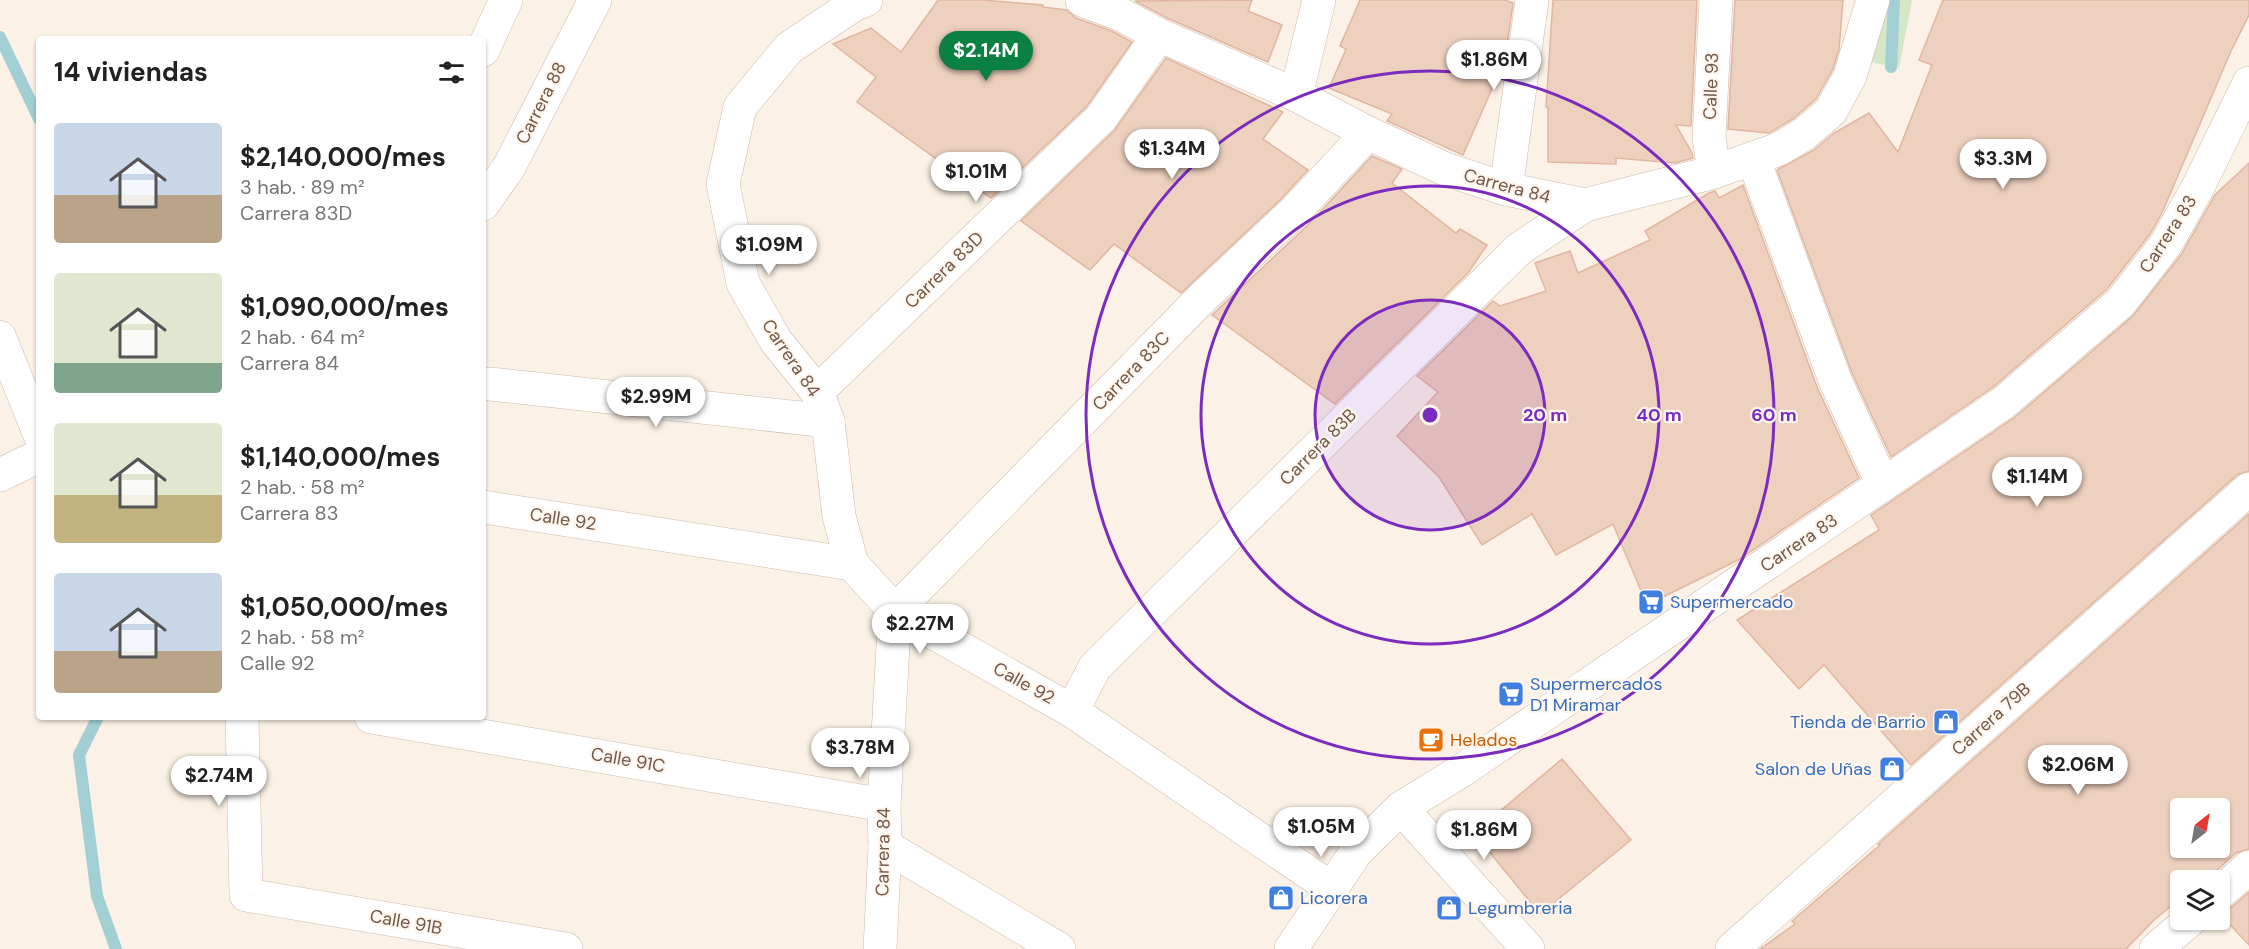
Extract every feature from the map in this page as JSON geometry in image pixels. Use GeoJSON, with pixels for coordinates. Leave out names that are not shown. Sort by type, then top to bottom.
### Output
{"type":"FeatureCollection","features":[{"type":"Feature","properties":{"kind":"street"},"geometry":{"type":"LineString","coordinates":[[486,43],[506,0]]}},
{"type":"Feature","properties":{"kind":"street","name":"Carrera 88"},"geometry":{"type":"LineString","coordinates":[[486,200],[509,166],[595,0]]}},
{"type":"Feature","properties":{"kind":"street","name":"Carrera 84"},"geometry":{"type":"LineString","coordinates":[[823,407],[776,341],[743,284],[723,184],[740,107],[789,48],[855,4],[866,0]]}},
{"type":"Feature","properties":{"kind":"street","name":"Carrera 84"},"geometry":{"type":"LineString","coordinates":[[1082,0],[1121,7],[1159,35],[1296,95],[1368,133],[1445,169],[1506,189],[1585,205],[1714,172],[1779,149],[1804,134],[1831,111],[1850,76],[1873,0]]}},
{"type":"Feature","properties":{"kind":"street"},"geometry":{"type":"LineString","coordinates":[[1296,95],[1319,0]]}},
{"type":"Feature","properties":{"kind":"street"},"geometry":{"type":"LineString","coordinates":[[1506,189],[1532,0]]}},
{"type":"Feature","properties":{"kind":"street","name":"Calle 93"},"geometry":{"type":"LineString","coordinates":[[1714,172],[1709,137],[1716,0]]}},
{"type":"Feature","properties":{"kind":"street","name":"Carrera 83D"},"geometry":{"type":"LineString","coordinates":[[823,407],[1101,118],[1159,35]]}},
{"type":"Feature","properties":{"kind":"street","name":"Carrera 83"},"geometry":{"type":"LineString","coordinates":[[1291,949],[1356,852],[1401,808],[1461,771],[2003,403],[2121,302],[2166,244],[2199,187],[2249,83]]}},
{"type":"Feature","properties":{"kind":"street","name":"Carrera 83C"},"geometry":{"type":"LineString","coordinates":[[895,611],[1202,298],[1295,211],[1368,133]]}},
{"type":"Feature","properties":{"kind":"street"},"geometry":{"type":"LineString","coordinates":[[1753,158],[1835,380],[1883,485]]}},
{"type":"Feature","properties":{"kind":"street","name":"Carrera 83B"},"geometry":{"type":"LineString","coordinates":[[1072,711],[1095,666],[1519,249],[1585,205]]}},
{"type":"Feature","properties":{"kind":"street"},"geometry":{"type":"LineString","coordinates":[[0,337],[36,427]]}},
{"type":"Feature","properties":{"kind":"street"},"geometry":{"type":"LineString","coordinates":[[490,384],[823,407],[839,516],[852,564]]}},
{"type":"Feature","properties":{"kind":"street"},"geometry":{"type":"LineString","coordinates":[[0,475],[36,457]]}},
{"type":"Feature","properties":{"kind":"street","name":"Carrera 79B"},"geometry":{"type":"LineString","coordinates":[[1732,949],[2249,489]]}},
{"type":"Feature","properties":{"kind":"street","name":"Calle 92"},"geometry":{"type":"LineString","coordinates":[[486,507],[852,564],[895,611],[1072,711],[1331,888]]}},
{"type":"Feature","properties":{"kind":"street","name":"Carrera 84"},"geometry":{"type":"LineString","coordinates":[[880,949],[885,846],[884,805],[895,611]]}},
{"type":"Feature","properties":{"kind":"street","name":"Calle 91B"},"geometry":{"type":"LineString","coordinates":[[242,720],[246,895],[566,949]]}},
{"type":"Feature","properties":{"kind":"street","name":"Calle 91C"},"geometry":{"type":"LineString","coordinates":[[388,720],[884,805]]}},
{"type":"Feature","properties":{"kind":"street"},"geometry":{"type":"LineString","coordinates":[[1401,808],[1528,949]]}},
{"type":"Feature","properties":{"kind":"street"},"geometry":{"type":"LineString","coordinates":[[885,846],[1023,940],[1059,949]]}},
{"type":"Feature","properties":{"kind":"street"},"geometry":{"type":"LineString","coordinates":[[2230,884],[2249,867]]}},
{"type":"Feature","properties":{"kind":"street"},"geometry":{"type":"LineString","coordinates":[[2156,949],[2178,930]]}},
{"type":"Feature","properties":{"kind":"green space"},"geometry":{"type":"Polygon","coordinates":[[[1879,0],[1912,0],[1899,68],[1870,62],[1879,0]]]}},
{"type":"Feature","properties":{"kind":"building"},"geometry":{"type":"Polygon","coordinates":[[[938,0],[983,0],[1043,5],[1042,7],[1067,10],[1076,18],[1112,31],[1132,42],[1087,106],[991,198],[857,102],[876,77],[833,44],[871,28],[901,52],[938,0]]]}},
{"type":"Feature","properties":{"kind":"building"},"geometry":{"type":"Polygon","coordinates":[[[1252,0],[1248,11],[1282,25],[1268,62],[1167,18],[1135,1],[1252,0]]]}},
{"type":"Feature","properties":{"kind":"building"},"geometry":{"type":"Polygon","coordinates":[[[1360,0],[1505,0],[1513,3],[1505,59],[1463,155],[1387,121],[1392,114],[1329,88],[1346,49],[1340,46],[1360,0]]]}},
{"type":"Feature","properties":{"kind":"building"},"geometry":{"type":"Polygon","coordinates":[[[1553,0],[1697,0],[1691,126],[1676,125],[1693,158],[1675,163],[1616,158],[1616,164],[1548,162],[1548,107],[1546,107],[1553,0]]]}},
{"type":"Feature","properties":{"kind":"building"},"geometry":{"type":"Polygon","coordinates":[[[1735,0],[1843,0],[1839,49],[1833,69],[1816,99],[1793,119],[1769,133],[1728,129],[1735,0]]]}},
{"type":"Feature","properties":{"kind":"building"},"geometry":{"type":"Polygon","coordinates":[[[1943,0],[2249,0],[2249,15],[2231,51],[2162,213],[2150,234],[2107,289],[1992,388],[1891,457],[1852,373],[1777,170],[1814,150],[1834,133],[1869,113],[1898,152],[1932,65],[1919,60],[1943,0]]]}},
{"type":"Feature","properties":{"kind":"building"},"geometry":{"type":"Polygon","coordinates":[[[1166,58],[1283,112],[1263,139],[1308,170],[1282,198],[1181,293],[1114,244],[1090,270],[1021,221],[1114,131],[1166,58]]]}},
{"type":"Feature","properties":{"kind":"building"},"geometry":{"type":"Polygon","coordinates":[[[1372,156],[1402,169],[1392,183],[1456,233],[1460,229],[1487,245],[1468,273],[1335,404],[1212,315],[1308,225],[1372,156]]]}},
{"type":"Feature","properties":{"kind":"building"},"geometry":{"type":"Polygon","coordinates":[[[2249,163],[2249,471],[2237,475],[1911,765],[1824,665],[1799,689],[1737,620],[1879,530],[1871,515],[2015,417],[2133,316],[2181,255],[2215,195],[2249,163]]]}},
{"type":"Feature","properties":{"kind":"building"},"geometry":{"type":"Polygon","coordinates":[[[1743,185],[1817,387],[1859,478],[1738,560],[1647,605],[1613,524],[1556,555],[1532,514],[1482,545],[1439,477],[1397,436],[1438,392],[1417,376],[1493,301],[1500,306],[1546,291],[1535,263],[1570,251],[1578,273],[1650,240],[1645,231],[1709,193],[1715,191],[1719,198],[1743,185]]]}},
{"type":"Feature","properties":{"kind":"building"},"geometry":{"type":"Polygon","coordinates":[[[2249,514],[2249,849],[2236,853],[2217,870],[2170,870],[2170,907],[2126,949],[1760,949],[1795,924],[1792,921],[1880,845],[1878,844],[2249,514]]]}},
{"type":"Feature","properties":{"kind":"building"},"geometry":{"type":"Polygon","coordinates":[[[1562,759],[1631,840],[1540,914],[1474,833],[1562,759]]]}},
{"type":"Feature","properties":{"kind":"building"},"geometry":{"type":"Polygon","coordinates":[[[2249,892],[2249,945],[2230,925],[2230,908],[2249,892]]]}},
{"type":"Feature","properties":{"kind":"waterway"},"geometry":{"type":"LineString","coordinates":[[1891,67],[1894,0]]}},
{"type":"Feature","properties":{"kind":"waterway"},"geometry":{"type":"LineString","coordinates":[[0,37],[36,113]]}},
{"type":"Feature","properties":{"kind":"waterway"},"geometry":{"type":"LineString","coordinates":[[96,720],[79,755],[97,896],[116,949]]}},
{"type":"Feature","properties":{"kind":"place","name":"Supermercado"},"geometry":{"type":"Point","coordinates":[1651,602]}},
{"type":"Feature","properties":{"kind":"place","name":"Supermercados D1 Miramar"},"geometry":{"type":"Point","coordinates":[1511,694]}},
{"type":"Feature","properties":{"kind":"place","name":"Tienda de Barrio"},"geometry":{"type":"Point","coordinates":[1946,722]}},
{"type":"Feature","properties":{"kind":"place","name":"Helados"},"geometry":{"type":"Point","coordinates":[1431,740]}},
{"type":"Feature","properties":{"kind":"place","name":"Salon de Uñas"},"geometry":{"type":"Point","coordinates":[1892,769]}},
{"type":"Feature","properties":{"kind":"place","name":"Licorera"},"geometry":{"type":"Point","coordinates":[1281,898]}},
{"type":"Feature","properties":{"kind":"place","name":"Legumbreria"},"geometry":{"type":"Point","coordinates":[1449,908]}}]}
